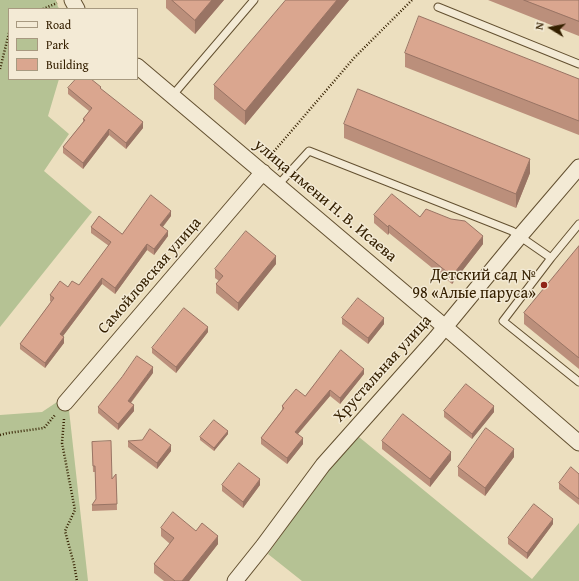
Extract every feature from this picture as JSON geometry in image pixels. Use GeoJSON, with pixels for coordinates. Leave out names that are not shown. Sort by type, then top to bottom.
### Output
{"type":"FeatureCollection","features":[{"type":"Feature","properties":{"kind":"street","name":"улица имени Н. В. Исаева"},"geometry":{"type":"LineString","coordinates":[[138,67],[445,327],[579,443]]}},
{"type":"Feature","properties":{"kind":"street","name":"Хрустальная улица"},"geometry":{"type":"LineString","coordinates":[[235,581],[323,465],[436,338],[579,167]]}},
{"type":"Feature","properties":{"kind":"street","name":"Самойловская улица"},"geometry":{"type":"LineString","coordinates":[[65,403],[263,172]]}},
{"type":"Feature","properties":{"kind":"lane"},"geometry":{"type":"LineString","coordinates":[[172,96],[254,0]]}},
{"type":"Feature","properties":{"kind":"lane"},"geometry":{"type":"LineString","coordinates":[[438,7],[579,64]]}},
{"type":"Feature","properties":{"kind":"lane"},"geometry":{"type":"LineString","coordinates":[[278,185],[309,151],[512,231],[551,258]]}},
{"type":"Feature","properties":{"kind":"lane"},"geometry":{"type":"LineString","coordinates":[[579,224],[503,321],[579,382]]}},
{"type":"Feature","properties":{"kind":"path"},"geometry":{"type":"LineString","coordinates":[[263,172],[271,155],[354,58],[412,0]]}},
{"type":"Feature","properties":{"kind":"path"},"geometry":{"type":"LineString","coordinates":[[46,8],[58,3]]}},
{"type":"Feature","properties":{"kind":"path"},"geometry":{"type":"LineString","coordinates":[[0,69],[8,37]]}},
{"type":"Feature","properties":{"kind":"path"},"geometry":{"type":"LineString","coordinates":[[0,435],[44,428],[65,403]]}},
{"type":"Feature","properties":{"kind":"path"},"geometry":{"type":"LineString","coordinates":[[65,403],[62,443],[75,510],[65,532],[77,581]]}},
{"type":"Feature","properties":{"kind":"green space"},"geometry":{"type":"Polygon","coordinates":[[[0,0],[56,0],[59,8],[8,8],[8,80],[59,80],[48,116],[69,134],[44,171],[92,212],[0,327],[0,0]]]}},
{"type":"Feature","properties":{"kind":"green space"},"geometry":{"type":"Polygon","coordinates":[[[60,400],[69,410],[88,581],[0,581],[0,415],[42,412],[60,400]]]}},
{"type":"Feature","properties":{"kind":"green space"},"geometry":{"type":"Polygon","coordinates":[[[359,437],[532,579],[579,523],[579,581],[302,581],[268,554],[327,470],[359,437]]]}},
{"type":"Feature","properties":{"kind":"building"},"geometry":{"type":"Polygon","coordinates":[[[172,0],[212,0],[195,20],[172,0]]]}},
{"type":"Feature","properties":{"kind":"building"},"geometry":{"type":"Polygon","coordinates":[[[286,0],[337,0],[245,111],[214,85],[286,0]]]}},
{"type":"Feature","properties":{"kind":"building"},"geometry":{"type":"Polygon","coordinates":[[[524,0],[579,0],[579,21],[524,0]]]}},
{"type":"Feature","properties":{"kind":"building"},"geometry":{"type":"Polygon","coordinates":[[[419,16],[579,79],[579,121],[405,53],[419,16]]]}},
{"type":"Feature","properties":{"kind":"building"},"geometry":{"type":"Polygon","coordinates":[[[75,80],[92,80],[101,87],[100,88],[143,122],[126,143],[109,129],[83,163],[63,147],[85,120],[83,119],[92,108],[68,88],[75,80]]]}},
{"type":"Feature","properties":{"kind":"building"},"geometry":{"type":"Polygon","coordinates":[[[358,89],[530,159],[516,194],[344,124],[358,89]]]}},
{"type":"Feature","properties":{"kind":"building"},"geometry":{"type":"Polygon","coordinates":[[[392,194],[420,217],[426,209],[451,219],[465,221],[483,236],[452,276],[389,225],[388,227],[374,215],[392,194]]]}},
{"type":"Feature","properties":{"kind":"building"},"geometry":{"type":"Polygon","coordinates":[[[151,195],[171,211],[160,225],[168,231],[154,249],[147,244],[115,288],[102,278],[60,334],[64,337],[45,363],[20,344],[54,298],[50,295],[60,281],[68,287],[72,281],[79,285],[111,242],[91,227],[99,216],[122,234],[151,195]]]}},
{"type":"Feature","properties":{"kind":"building"},"geometry":{"type":"Polygon","coordinates":[[[246,231],[276,256],[238,303],[216,284],[223,276],[215,269],[246,231]]]}},
{"type":"Feature","properties":{"kind":"building"},"geometry":{"type":"Polygon","coordinates":[[[579,246],[579,358],[524,313],[579,246]]]}},
{"type":"Feature","properties":{"kind":"building"},"geometry":{"type":"Polygon","coordinates":[[[358,298],[384,318],[368,338],[342,318],[358,298]]]}},
{"type":"Feature","properties":{"kind":"building"},"geometry":{"type":"Polygon","coordinates":[[[184,308],[208,327],[176,367],[152,348],[184,308]]]}},
{"type":"Feature","properties":{"kind":"building"},"geometry":{"type":"Polygon","coordinates":[[[341,350],[364,369],[340,398],[330,390],[295,432],[303,438],[287,458],[261,438],[284,408],[282,406],[296,389],[305,396],[341,350]]]}},
{"type":"Feature","properties":{"kind":"building"},"geometry":{"type":"Polygon","coordinates":[[[137,356],[153,367],[128,401],[134,405],[118,424],[98,407],[137,356]]]}},
{"type":"Feature","properties":{"kind":"building"},"geometry":{"type":"Polygon","coordinates":[[[466,384],[494,406],[472,434],[444,411],[466,384]]]}},
{"type":"Feature","properties":{"kind":"building"},"geometry":{"type":"Polygon","coordinates":[[[403,414],[451,452],[430,479],[382,441],[403,414]]]}},
{"type":"Feature","properties":{"kind":"building"},"geometry":{"type":"Polygon","coordinates":[[[214,420],[228,431],[214,448],[200,437],[214,420]]]}},
{"type":"Feature","properties":{"kind":"building"},"geometry":{"type":"Polygon","coordinates":[[[486,428],[514,449],[485,488],[458,467],[486,428]]]}},
{"type":"Feature","properties":{"kind":"building"},"geometry":{"type":"Polygon","coordinates":[[[150,429],[171,445],[157,463],[128,441],[142,440],[150,429]]]}},
{"type":"Feature","properties":{"kind":"building"},"geometry":{"type":"Polygon","coordinates":[[[111,441],[112,479],[116,474],[117,504],[92,505],[96,499],[95,466],[93,466],[92,442],[111,441]]]}},
{"type":"Feature","properties":{"kind":"building"},"geometry":{"type":"Polygon","coordinates":[[[239,463],[260,479],[243,502],[222,485],[239,463]]]}},
{"type":"Feature","properties":{"kind":"building"},"geometry":{"type":"Polygon","coordinates":[[[571,467],[579,474],[579,499],[559,483],[571,467]]]}},
{"type":"Feature","properties":{"kind":"building"},"geometry":{"type":"Polygon","coordinates":[[[534,504],[553,519],[527,553],[508,538],[534,504]]]}},
{"type":"Feature","properties":{"kind":"building"},"geometry":{"type":"Polygon","coordinates":[[[173,512],[196,531],[202,523],[218,536],[182,581],[175,581],[154,564],[174,538],[161,528],[173,512]]]}},
{"type":"Feature","properties":{"kind":"place","name":"Детский сад № 98 «Алые паруса»"},"geometry":{"type":"Point","coordinates":[544,285]}}]}
